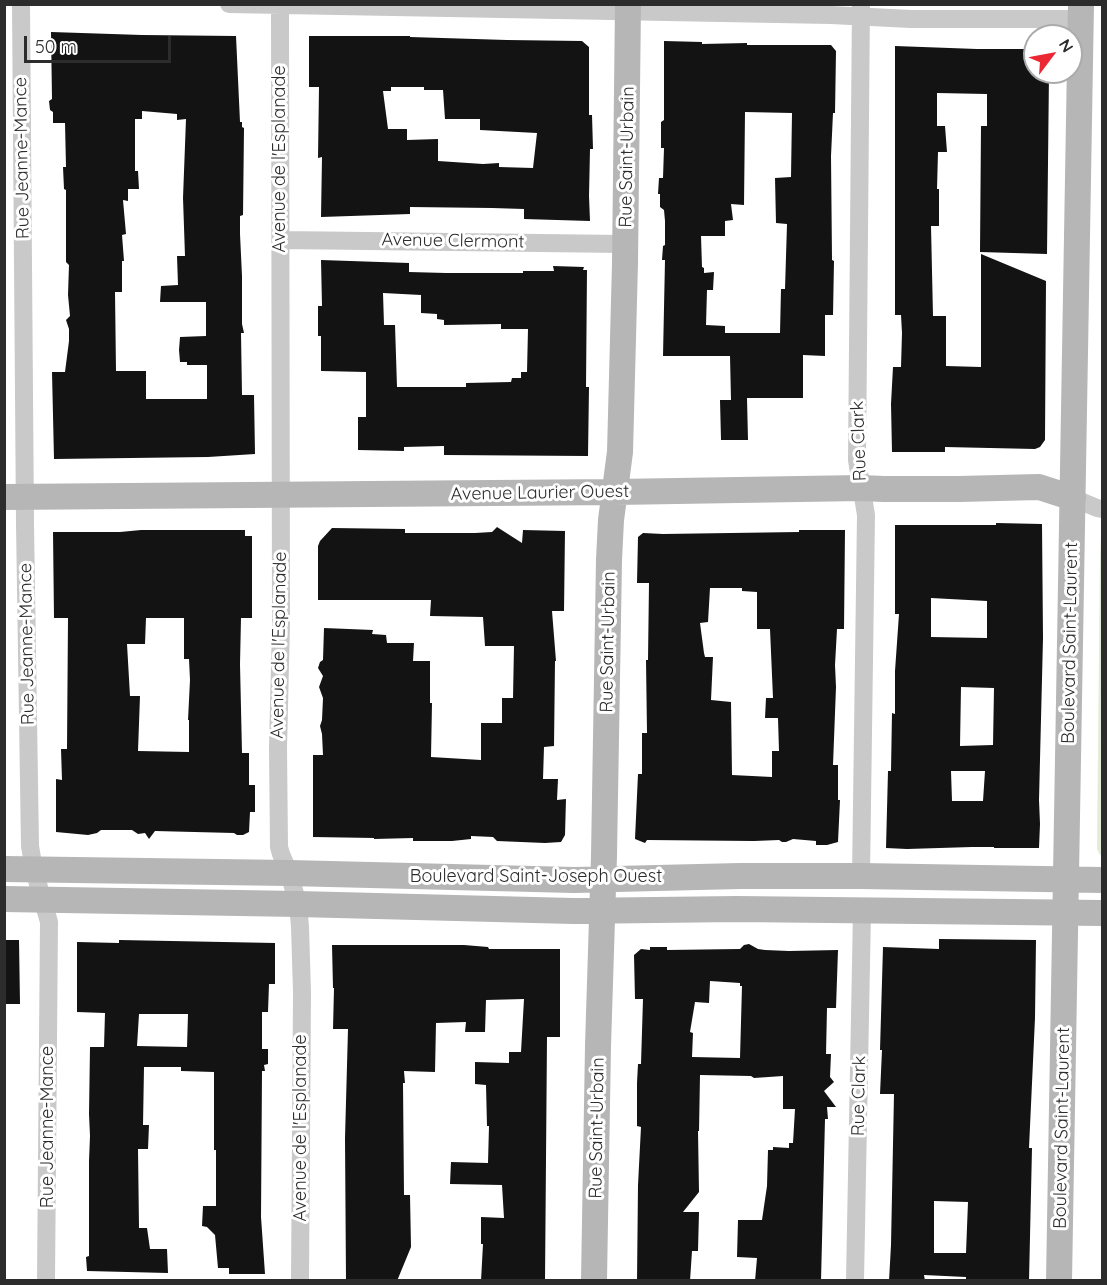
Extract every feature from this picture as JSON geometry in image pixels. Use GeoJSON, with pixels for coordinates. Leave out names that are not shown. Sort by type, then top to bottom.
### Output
{"type":"FeatureCollection","features":[{"type":"Feature","properties":{"kind":"main road","name":"Rue Saint-Urbain"},"geometry":{"type":"LineString","coordinates":[[594,1281],[609,560],[611,520],[620,452],[628,8]]}},
{"type":"Feature","properties":{"kind":"main road","name":"Boulevard Saint-Laurent"},"geometry":{"type":"LineString","coordinates":[[1059,1281],[1081,12]]}},
{"type":"Feature","properties":{"kind":"main road","name":"Avenue Laurier Ouest"},"geometry":{"type":"LineString","coordinates":[[15,497],[1039,487],[1073,498]]}},
{"type":"Feature","properties":{"kind":"main road","name":"Boulevard Saint-Joseph Ouest"},"geometry":{"type":"LineString","coordinates":[[4,869],[562,880],[741,876],[1102,880]]}},
{"type":"Feature","properties":{"kind":"main road","name":"Boulevard Saint-Joseph Ouest"},"geometry":{"type":"LineString","coordinates":[[4,900],[573,911],[737,909],[1102,913]]}},
{"type":"Feature","properties":{"kind":"street","name":"Rue Jeanne-Mance"},"geometry":{"type":"LineString","coordinates":[[21,4],[15,497],[30,846],[34,870],[49,922],[46,1281]]}},
{"type":"Feature","properties":{"kind":"street"},"geometry":{"type":"LineString","coordinates":[[229,4],[861,10],[911,19],[1081,12]]}},
{"type":"Feature","properties":{"kind":"street","name":"Avenue de l'Esplanade"},"geometry":{"type":"LineString","coordinates":[[280,6],[279,847],[298,904],[302,992],[300,1281]]}},
{"type":"Feature","properties":{"kind":"street","name":"Rue Clark"},"geometry":{"type":"LineString","coordinates":[[861,10],[857,460],[866,515],[861,876]]}},
{"type":"Feature","properties":{"kind":"street","name":"Avenue Clermont"},"geometry":{"type":"LineString","coordinates":[[281,240],[625,244]]}},
{"type":"Feature","properties":{"kind":"street"},"geometry":{"type":"LineString","coordinates":[[1073,498],[1102,509]]}},
{"type":"Feature","properties":{"kind":"street","name":"Rue Clark"},"geometry":{"type":"LineString","coordinates":[[855,1281],[862,911]]}},
{"type":"Feature","properties":{"kind":"green space"},"geometry":{"type":"Polygon","coordinates":[[[1102,528],[1102,856],[1097,849],[1102,528]]]}},
{"type":"Feature","properties":{"kind":"building"},"geometry":{"type":"Polygon","coordinates":[[[51,32],[236,36],[240,122],[244,128],[243,215],[240,216],[244,333],[241,333],[242,395],[254,395],[255,454],[208,457],[54,459],[52,372],[65,372],[69,341],[66,320],[70,316],[69,265],[66,262],[66,190],[64,189],[63,167],[66,167],[65,123],[53,123],[53,112],[50,110],[49,101],[52,99],[51,32]],[[142,111],[142,119],[135,119],[135,171],[138,171],[139,189],[128,189],[128,201],[123,200],[126,234],[122,235],[124,261],[122,261],[122,292],[115,292],[116,371],[146,371],[146,399],[207,399],[207,365],[187,365],[187,362],[180,362],[179,350],[180,337],[206,336],[206,302],[160,302],[161,286],[178,285],[177,256],[185,256],[183,198],[186,119],[177,120],[177,114],[142,111]]]}},
{"type":"Feature","properties":{"kind":"building"},"geometry":{"type":"Polygon","coordinates":[[[309,36],[410,36],[582,41],[589,47],[589,115],[592,115],[593,149],[590,149],[590,221],[524,219],[524,209],[492,208],[410,207],[410,214],[321,217],[322,157],[318,158],[319,87],[309,87],[309,36]],[[391,87],[391,91],[383,91],[388,129],[407,129],[407,140],[438,139],[438,161],[499,163],[499,167],[533,168],[537,133],[480,130],[480,119],[445,119],[443,90],[424,90],[424,87],[391,87]]]}},
{"type":"Feature","properties":{"kind":"building"},"geometry":{"type":"Polygon","coordinates":[[[664,41],[702,42],[702,44],[831,45],[836,51],[835,113],[833,113],[831,156],[833,315],[825,315],[825,356],[803,355],[803,398],[747,398],[748,440],[721,440],[720,400],[731,400],[730,356],[663,356],[665,260],[662,260],[665,245],[665,221],[664,210],[660,207],[660,194],[658,194],[659,178],[663,178],[664,148],[661,148],[661,122],[664,120],[664,41]],[[745,112],[744,205],[731,204],[733,220],[725,221],[725,236],[701,236],[704,273],[714,272],[713,290],[707,290],[706,325],[725,326],[725,333],[780,333],[781,289],[785,289],[787,224],[776,223],[775,178],[791,177],[792,113],[745,112]]]}},
{"type":"Feature","properties":{"kind":"building"},"geometry":{"type":"Polygon","coordinates":[[[895,46],[1023,49],[1023,84],[1049,84],[1047,254],[980,252],[981,126],[987,126],[987,94],[937,93],[937,126],[945,126],[947,152],[938,152],[939,226],[931,226],[933,316],[946,316],[946,366],[981,367],[981,254],[1046,281],[1045,440],[1040,447],[1035,449],[945,447],[945,452],[892,452],[893,367],[901,367],[902,333],[901,315],[895,315],[895,46]]]}},
{"type":"Feature","properties":{"kind":"building"},"geometry":{"type":"Polygon","coordinates":[[[321,260],[409,263],[409,272],[446,273],[523,273],[523,271],[554,271],[553,266],[584,267],[583,270],[587,270],[588,456],[444,455],[444,446],[404,447],[404,451],[358,450],[358,417],[366,417],[366,372],[321,371],[318,306],[322,306],[321,260]],[[383,293],[384,325],[395,325],[397,387],[466,387],[466,383],[511,382],[512,378],[521,378],[521,372],[527,372],[528,329],[501,329],[501,324],[444,325],[444,320],[437,319],[437,314],[421,313],[421,295],[383,293]]]}},
{"type":"Feature","properties":{"kind":"building"},"geometry":{"type":"Polygon","coordinates":[[[996,523],[1042,524],[1043,638],[1039,848],[886,848],[888,771],[891,771],[892,713],[895,714],[899,614],[895,614],[895,525],[996,525],[996,523]],[[931,598],[931,637],[987,638],[987,601],[931,598]],[[961,687],[960,746],[993,745],[994,688],[961,687]],[[951,771],[952,801],[983,801],[985,771],[951,771]]]}},
{"type":"Feature","properties":{"kind":"building"},"geometry":{"type":"Polygon","coordinates":[[[497,527],[522,543],[523,530],[565,531],[564,611],[552,611],[556,661],[554,746],[544,747],[543,779],[558,779],[557,800],[566,799],[565,835],[561,842],[497,841],[493,837],[471,836],[471,839],[452,841],[413,841],[413,838],[313,837],[313,755],[323,755],[320,726],[323,698],[319,687],[323,676],[318,668],[323,660],[324,628],[373,630],[372,634],[386,635],[387,643],[414,643],[413,661],[430,661],[431,757],[481,760],[481,723],[502,723],[502,698],[513,698],[514,646],[485,646],[483,617],[430,616],[431,600],[318,600],[318,546],[320,541],[332,528],[405,529],[405,533],[475,533],[492,532],[497,527]]]}},
{"type":"Feature","properties":{"kind":"building"},"geometry":{"type":"Polygon","coordinates":[[[245,530],[245,536],[252,536],[252,618],[241,618],[240,664],[242,753],[249,753],[249,785],[255,785],[255,812],[250,812],[249,832],[243,835],[155,831],[149,839],[145,833],[138,834],[132,830],[101,830],[88,835],[56,832],[56,779],[62,780],[61,749],[67,749],[68,618],[54,618],[53,532],[245,530]],[[146,618],[145,644],[127,644],[130,696],[140,696],[138,751],[189,752],[190,680],[189,659],[184,659],[184,618],[146,618]]]}},
{"type":"Feature","properties":{"kind":"building"},"geometry":{"type":"Polygon","coordinates":[[[799,530],[845,530],[844,629],[837,629],[835,665],[833,765],[838,765],[838,800],[840,800],[838,842],[816,845],[816,841],[793,839],[786,842],[779,840],[647,840],[645,843],[635,839],[638,774],[642,774],[642,733],[647,733],[646,660],[648,660],[649,583],[637,583],[638,537],[643,533],[799,532],[799,530]],[[710,588],[708,622],[700,623],[705,657],[713,657],[711,700],[731,702],[732,775],[772,777],[772,751],[779,751],[778,718],[765,718],[766,698],[773,698],[770,629],[757,629],[757,592],[742,591],[742,588],[710,588]]]}},
{"type":"Feature","properties":{"kind":"building"},"geometry":{"type":"Polygon","coordinates":[[[939,939],[1036,940],[1029,1148],[1032,1148],[1029,1281],[966,1281],[966,1277],[924,1275],[925,1281],[889,1281],[894,1094],[880,1094],[883,947],[939,949],[939,939]],[[934,1201],[934,1253],[966,1253],[968,1202],[934,1201]]]}},
{"type":"Feature","properties":{"kind":"building"},"geometry":{"type":"Polygon","coordinates":[[[4,940],[19,940],[20,1004],[4,1004],[4,940]]]}},
{"type":"Feature","properties":{"kind":"building"},"geometry":{"type":"Polygon","coordinates":[[[119,940],[275,943],[275,984],[269,984],[268,1012],[262,1012],[262,1049],[268,1049],[268,1064],[264,1065],[265,1071],[262,1071],[261,1217],[265,1274],[229,1274],[229,1268],[218,1268],[215,1235],[207,1227],[202,1226],[203,1206],[216,1206],[214,1072],[181,1071],[181,1067],[144,1067],[143,1125],[149,1125],[148,1149],[138,1149],[139,1228],[147,1228],[150,1249],[167,1249],[168,1273],[87,1271],[90,1047],[104,1047],[105,1013],[77,1012],[77,942],[119,943],[119,940]],[[139,1014],[137,1046],[187,1047],[188,1014],[139,1014]]]}},
{"type":"Feature","properties":{"kind":"building"},"geometry":{"type":"Polygon","coordinates":[[[749,944],[765,950],[838,950],[836,1008],[827,1008],[826,1054],[831,1054],[830,1077],[834,1082],[824,1091],[836,1107],[827,1107],[828,1119],[825,1119],[821,1281],[755,1281],[757,1258],[737,1257],[738,1220],[762,1220],[767,1186],[768,1150],[773,1150],[773,1147],[789,1148],[789,1143],[793,1143],[795,1109],[783,1109],[783,1076],[754,1078],[751,1076],[700,1075],[699,1192],[683,1212],[699,1212],[698,1251],[692,1251],[690,1281],[637,1281],[641,1127],[637,1126],[637,1083],[638,1064],[641,1064],[643,999],[635,999],[634,955],[641,949],[650,950],[650,947],[667,947],[667,950],[740,949],[749,944]],[[710,981],[709,1003],[695,1002],[690,1032],[693,1033],[692,1057],[740,1058],[742,986],[740,983],[710,981]]]}},
{"type":"Feature","properties":{"kind":"building"},"geometry":{"type":"Polygon","coordinates":[[[332,945],[464,945],[488,947],[489,949],[560,949],[560,1037],[547,1037],[545,1281],[481,1281],[483,1244],[481,1244],[481,1217],[504,1218],[502,1185],[450,1184],[451,1162],[488,1163],[489,1126],[487,1126],[486,1085],[475,1084],[475,1062],[509,1063],[509,1052],[521,1052],[524,999],[486,1000],[485,1032],[465,1032],[466,1022],[436,1023],[435,1072],[404,1071],[404,1195],[410,1195],[411,1247],[397,1281],[346,1281],[345,1138],[348,1029],[333,1029],[332,945]]]}}]}
